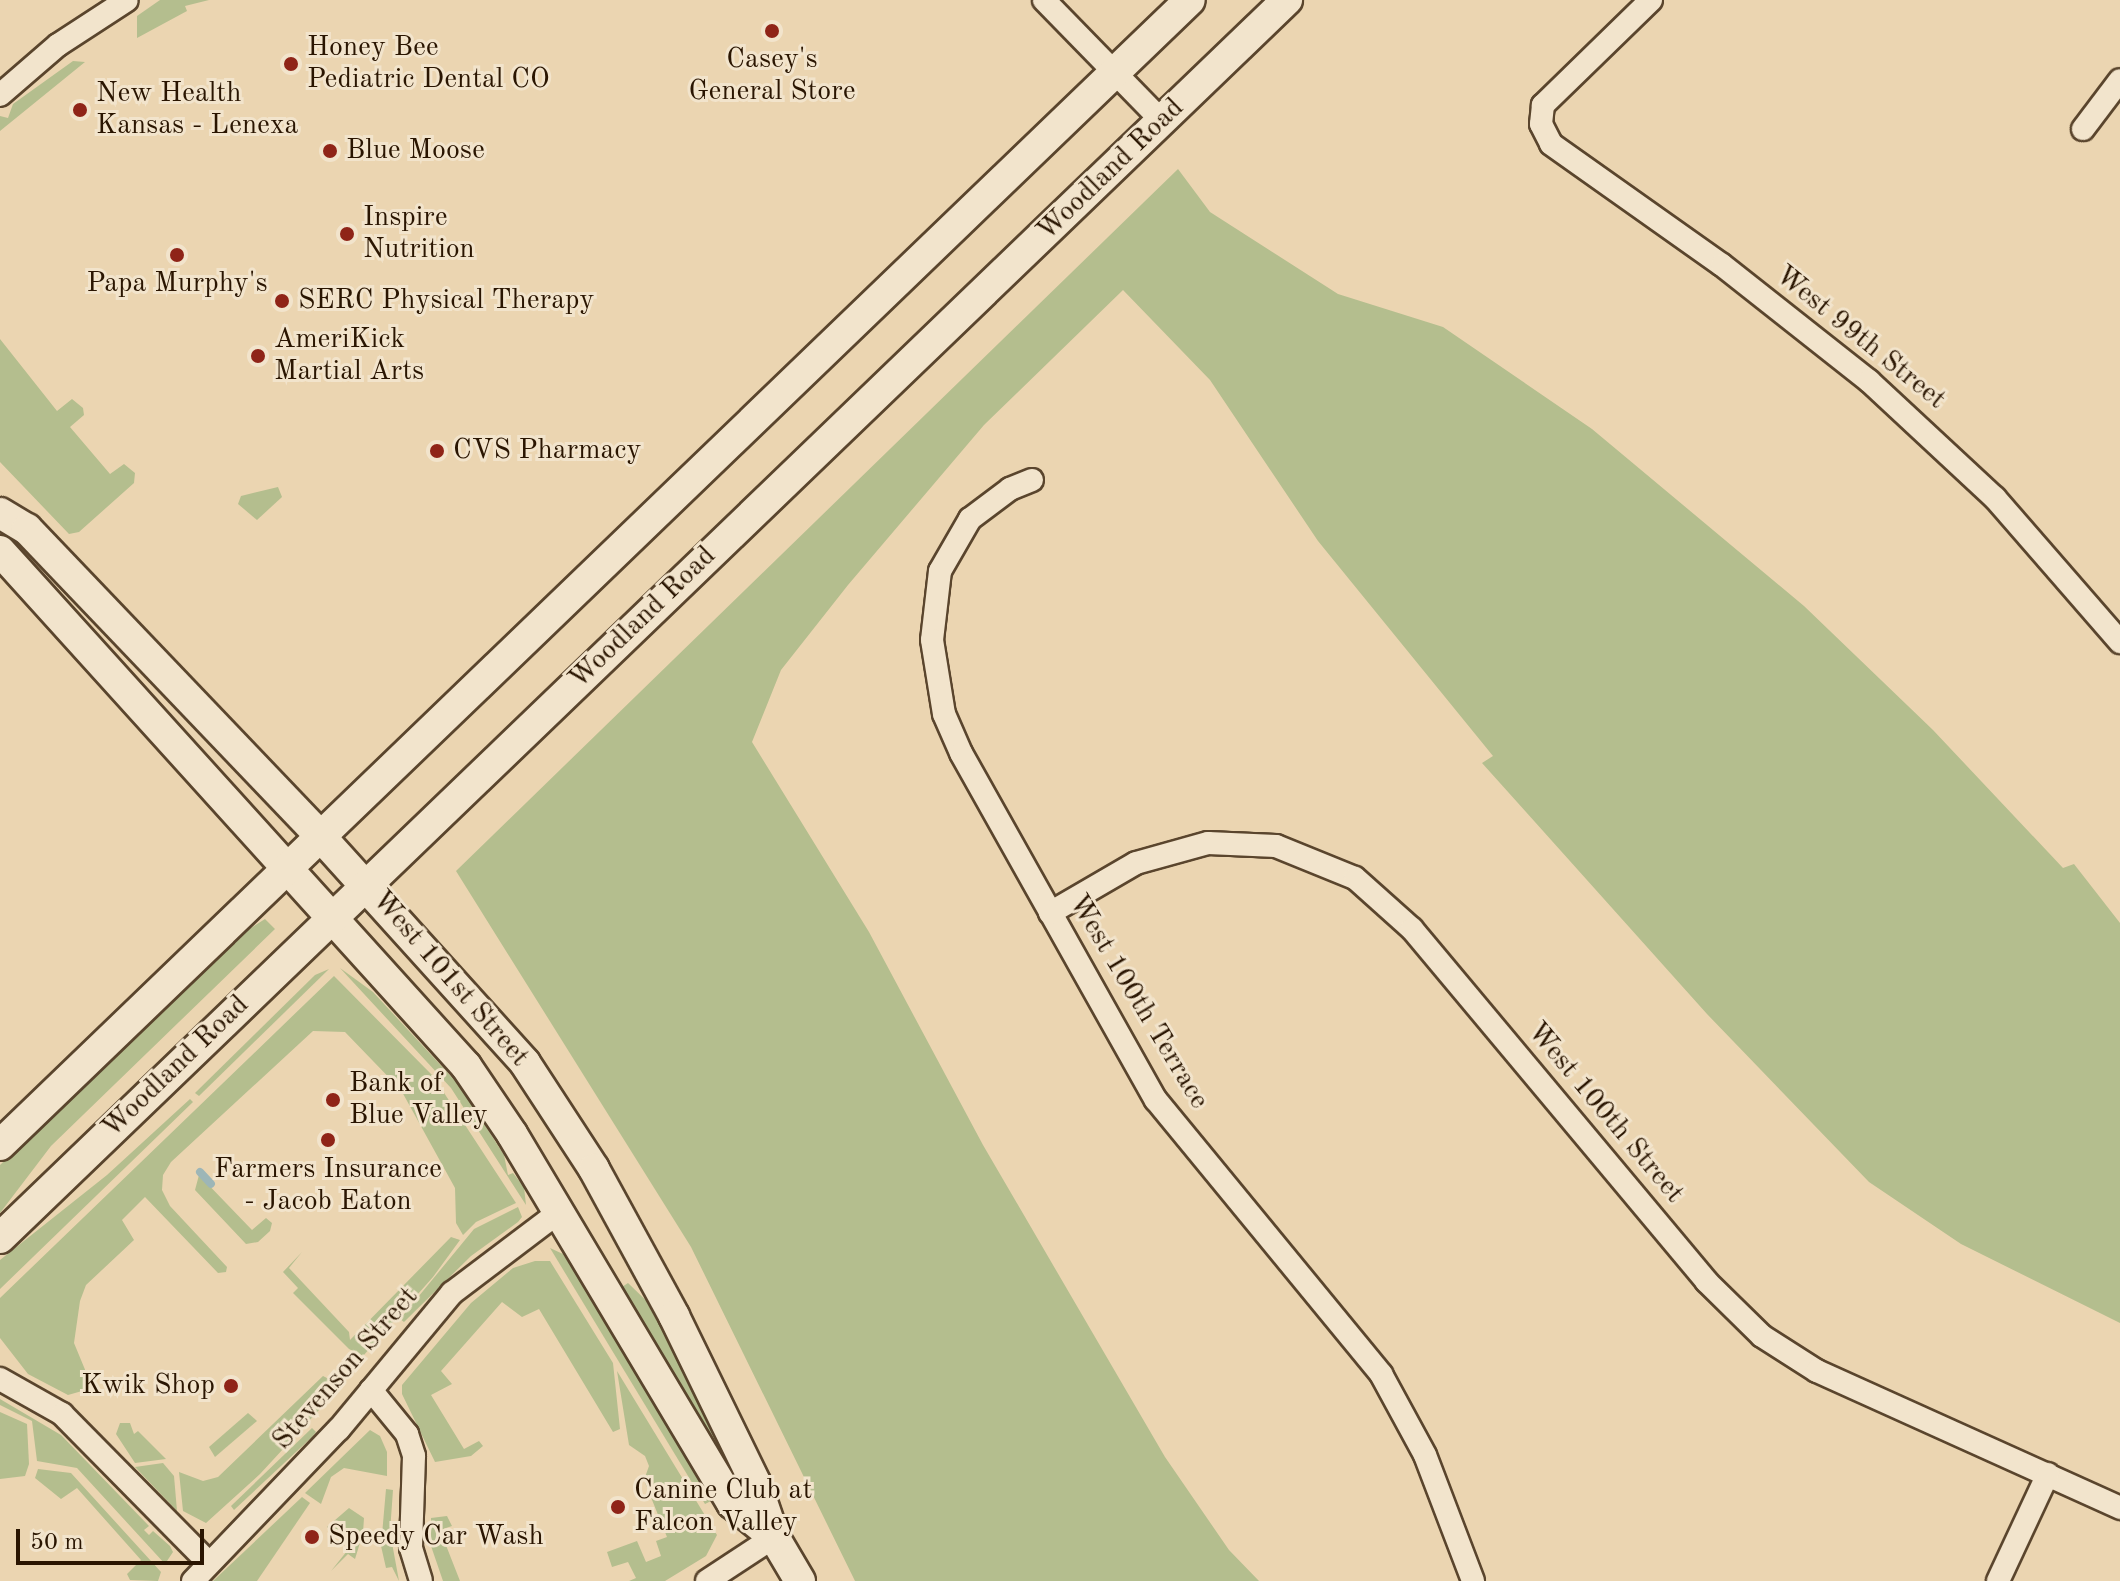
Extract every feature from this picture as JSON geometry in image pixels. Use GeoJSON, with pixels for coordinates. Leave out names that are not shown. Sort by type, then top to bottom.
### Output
{"type":"FeatureCollection","features":[{"type":"Feature","properties":{"kind":"main road"},"geometry":{"type":"LineString","coordinates":[[0,1145],[1190,0]]}},
{"type":"Feature","properties":{"kind":"main road","name":"Woodland Road"},"geometry":{"type":"LineString","coordinates":[[0,1238],[1287,0]]}},
{"type":"Feature","properties":{"kind":"main road","name":"West 101st Street"},"geometry":{"type":"LineString","coordinates":[[0,513],[27,529],[366,884],[488,1017],[594,1169],[674,1316],[756,1484],[774,1537],[800,1581]]}},
{"type":"Feature","properties":{"kind":"main road","name":"West 101st Street"},"geometry":{"type":"LineString","coordinates":[[0,551],[466,1066],[559,1212],[732,1503],[774,1537]]}},
{"type":"Feature","properties":{"kind":"street"},"geometry":{"type":"LineString","coordinates":[[0,95],[58,45],[127,0]]}},
{"type":"Feature","properties":{"kind":"street"},"geometry":{"type":"LineString","coordinates":[[1044,0],[1162,121]]}},
{"type":"Feature","properties":{"kind":"street","name":"West 99th Street"},"geometry":{"type":"LineString","coordinates":[[1651,0],[1553,93],[1542,112],[1551,144],[1784,312],[1938,441],[2005,509],[2120,642]]}},
{"type":"Feature","properties":{"kind":"street"},"geometry":{"type":"LineString","coordinates":[[2083,129],[2120,80]]}},
{"type":"Feature","properties":{"kind":"street","name":"West 100th Terrace"},"geometry":{"type":"LineString","coordinates":[[1032,480],[990,501],[954,541],[937,583],[932,640],[934,676],[956,740],[1156,1100],[1381,1374],[1425,1455],[1473,1581]]}},
{"type":"Feature","properties":{"kind":"street","name":"West 100th Street"},"geometry":{"type":"LineString","coordinates":[[1050,913],[1136,863],[1208,843],[1276,846],[1355,878],[1412,929],[1706,1281],[1762,1336],[1817,1371],[2120,1508]]}},
{"type":"Feature","properties":{"kind":"street","name":"Stevenson Street"},"geometry":{"type":"LineString","coordinates":[[193,1581],[207,1561],[285,1486],[452,1293],[559,1212]]}},
{"type":"Feature","properties":{"kind":"street"},"geometry":{"type":"LineString","coordinates":[[0,1379],[62,1414],[207,1561]]}},
{"type":"Feature","properties":{"kind":"street"},"geometry":{"type":"LineString","coordinates":[[371,1390],[407,1434],[414,1456],[411,1548],[421,1581]]}},
{"type":"Feature","properties":{"kind":"street"},"geometry":{"type":"LineString","coordinates":[[1998,1581],[2048,1474]]}},
{"type":"Feature","properties":{"kind":"street"},"geometry":{"type":"LineString","coordinates":[[707,1581],[774,1537]]}},
{"type":"Feature","properties":{"kind":"green space"},"geometry":{"type":"Polygon","coordinates":[[[160,0],[209,0],[185,6],[187,11],[137,38],[137,16],[160,0]]]}},
{"type":"Feature","properties":{"kind":"green space"},"geometry":{"type":"Polygon","coordinates":[[[73,61],[85,62],[0,131],[0,116],[8,118],[13,104],[73,61]]]}},
{"type":"Feature","properties":{"kind":"green space"},"geometry":{"type":"Polygon","coordinates":[[[1178,169],[1210,212],[1338,294],[1443,327],[1592,429],[1804,606],[1933,730],[2063,868],[2074,864],[2120,923],[2120,1323],[1961,1244],[1869,1182],[1707,1014],[1482,763],[1493,756],[1318,541],[1210,380],[1123,290],[984,425],[848,585],[781,670],[752,742],[869,932],[983,1145],[1165,1457],[1229,1550],[1259,1581],[855,1581],[691,1247],[456,871],[1178,169]]]}},
{"type":"Feature","properties":{"kind":"green space"},"geometry":{"type":"Polygon","coordinates":[[[0,339],[57,411],[72,399],[83,408],[84,415],[70,427],[110,474],[124,464],[135,473],[134,483],[79,532],[69,534],[0,462],[0,339]]]}},
{"type":"Feature","properties":{"kind":"green space"},"geometry":{"type":"Polygon","coordinates":[[[278,487],[282,497],[257,520],[238,504],[241,496],[278,487]]]}},
{"type":"Feature","properties":{"kind":"green space"},"geometry":{"type":"Polygon","coordinates":[[[265,919],[275,929],[51,1146],[0,1213],[0,1165],[240,935],[265,919]]]}},
{"type":"Feature","properties":{"kind":"green space"},"geometry":{"type":"Polygon","coordinates":[[[340,968],[373,992],[459,1085],[504,1155],[508,1175],[513,1173],[524,1187],[526,1205],[451,1088],[340,968]]]}},
{"type":"Feature","properties":{"kind":"green space"},"geometry":{"type":"Polygon","coordinates":[[[329,969],[199,1096],[195,1093],[315,975],[329,969]]]}},
{"type":"Feature","properties":{"kind":"green space"},"geometry":{"type":"Polygon","coordinates":[[[334,976],[433,1076],[516,1203],[476,1222],[463,1235],[456,1223],[455,1188],[401,1090],[345,1032],[313,1031],[171,1162],[163,1175],[162,1190],[170,1206],[227,1267],[226,1272],[218,1273],[145,1197],[122,1220],[134,1240],[86,1285],[80,1301],[74,1343],[86,1372],[83,1376],[88,1381],[92,1378],[96,1387],[68,1395],[28,1374],[0,1338],[0,1298],[334,976]]]}},
{"type":"Feature","properties":{"kind":"green space"},"geometry":{"type":"Polygon","coordinates":[[[190,1099],[193,1102],[0,1289],[0,1260],[107,1175],[190,1099]]]}},
{"type":"Feature","properties":{"kind":"green space"},"geometry":{"type":"Polygon","coordinates":[[[199,1175],[252,1230],[266,1218],[272,1223],[270,1231],[258,1242],[246,1244],[195,1190],[199,1175]]]}},
{"type":"Feature","properties":{"kind":"green space"},"geometry":{"type":"Polygon","coordinates":[[[518,1207],[522,1217],[518,1222],[471,1256],[404,1322],[400,1319],[474,1229],[518,1207]]]}},
{"type":"Feature","properties":{"kind":"green space"},"geometry":{"type":"Polygon","coordinates":[[[451,1237],[460,1240],[433,1277],[363,1356],[349,1349],[293,1293],[298,1288],[283,1272],[302,1252],[289,1268],[349,1332],[350,1340],[451,1237]]]}},
{"type":"Feature","properties":{"kind":"green space"},"geometry":{"type":"Polygon","coordinates":[[[550,1248],[563,1254],[578,1277],[711,1501],[705,1504],[550,1248]]]}},
{"type":"Feature","properties":{"kind":"green space"},"geometry":{"type":"Polygon","coordinates":[[[535,1261],[550,1261],[613,1363],[620,1429],[613,1432],[539,1309],[522,1317],[502,1302],[441,1371],[452,1384],[431,1395],[464,1449],[479,1441],[483,1446],[471,1456],[435,1462],[402,1394],[402,1385],[471,1303],[513,1268],[535,1261]]]}},
{"type":"Feature","properties":{"kind":"green space"},"geometry":{"type":"Polygon","coordinates":[[[628,1283],[657,1311],[728,1448],[721,1452],[622,1287],[628,1283]]]}},
{"type":"Feature","properties":{"kind":"green space"},"geometry":{"type":"Polygon","coordinates":[[[617,1371],[717,1535],[706,1556],[665,1581],[629,1581],[636,1578],[628,1562],[612,1567],[607,1552],[637,1541],[646,1562],[661,1556],[656,1541],[667,1537],[644,1480],[649,1466],[645,1456],[629,1445],[617,1371]]]}},
{"type":"Feature","properties":{"kind":"green space"},"geometry":{"type":"Polygon","coordinates":[[[323,1376],[335,1382],[332,1396],[260,1474],[206,1523],[183,1511],[179,1472],[203,1481],[218,1477],[323,1376]]]}},
{"type":"Feature","properties":{"kind":"green space"},"geometry":{"type":"Polygon","coordinates":[[[0,1399],[61,1435],[149,1526],[144,1530],[149,1535],[153,1531],[170,1546],[173,1552],[165,1564],[77,1468],[37,1461],[32,1421],[0,1405],[0,1399]]]}},
{"type":"Feature","properties":{"kind":"green space"},"geometry":{"type":"Polygon","coordinates":[[[0,1412],[27,1424],[29,1464],[25,1476],[0,1479],[0,1412]]]}},
{"type":"Feature","properties":{"kind":"green space"},"geometry":{"type":"Polygon","coordinates":[[[248,1413],[257,1421],[215,1457],[209,1447],[248,1413]]]}},
{"type":"Feature","properties":{"kind":"green space"},"geometry":{"type":"Polygon","coordinates":[[[120,1423],[130,1423],[134,1434],[138,1431],[166,1459],[135,1463],[116,1434],[120,1423]]]}},
{"type":"Feature","properties":{"kind":"green space"},"geometry":{"type":"Polygon","coordinates":[[[312,1428],[316,1432],[312,1437],[234,1510],[231,1506],[312,1428]]]}},
{"type":"Feature","properties":{"kind":"green space"},"geometry":{"type":"Polygon","coordinates":[[[370,1430],[380,1436],[387,1452],[387,1476],[344,1468],[331,1477],[321,1504],[305,1493],[370,1430]]]}},
{"type":"Feature","properties":{"kind":"green space"},"geometry":{"type":"Polygon","coordinates":[[[163,1463],[174,1476],[177,1511],[135,1467],[163,1463]]]}},
{"type":"Feature","properties":{"kind":"green space"},"geometry":{"type":"Polygon","coordinates":[[[38,1469],[71,1473],[161,1572],[158,1581],[130,1580],[127,1574],[141,1560],[77,1488],[61,1499],[35,1478],[38,1469]]]}},
{"type":"Feature","properties":{"kind":"green space"},"geometry":{"type":"Polygon","coordinates":[[[386,1489],[393,1490],[390,1532],[399,1581],[392,1567],[386,1568],[381,1546],[386,1489]]]}},
{"type":"Feature","properties":{"kind":"green space"},"geometry":{"type":"Polygon","coordinates":[[[302,1497],[310,1503],[257,1581],[213,1581],[302,1497]]]}},
{"type":"Feature","properties":{"kind":"green space"},"geometry":{"type":"Polygon","coordinates":[[[349,1508],[364,1518],[363,1533],[355,1559],[348,1554],[331,1571],[351,1546],[327,1527],[349,1508]]]}},
{"type":"Feature","properties":{"kind":"green space"},"geometry":{"type":"Polygon","coordinates":[[[447,1516],[452,1526],[440,1530],[460,1581],[443,1581],[431,1546],[431,1518],[447,1516]]]}},
{"type":"Feature","properties":{"kind":"waterway"},"geometry":{"type":"LineString","coordinates":[[200,1172],[211,1184]]}},
{"type":"Feature","properties":{"kind":"place","name":"Casey's General Store"},"geometry":{"type":"Point","coordinates":[772,31]}},
{"type":"Feature","properties":{"kind":"place","name":"Honey Bee Pediatric Dental CO"},"geometry":{"type":"Point","coordinates":[291,64]}},
{"type":"Feature","properties":{"kind":"place","name":"New Health Kansas - Lenexa"},"geometry":{"type":"Point","coordinates":[80,110]}},
{"type":"Feature","properties":{"kind":"place","name":"Blue Moose"},"geometry":{"type":"Point","coordinates":[330,151]}},
{"type":"Feature","properties":{"kind":"place","name":"Inspire Nutrition"},"geometry":{"type":"Point","coordinates":[347,234]}},
{"type":"Feature","properties":{"kind":"place","name":"Papa Murphy's"},"geometry":{"type":"Point","coordinates":[177,255]}},
{"type":"Feature","properties":{"kind":"place","name":"SERC Physical Therapy"},"geometry":{"type":"Point","coordinates":[282,301]}},
{"type":"Feature","properties":{"kind":"place","name":"AmeriKick Martial Arts"},"geometry":{"type":"Point","coordinates":[258,356]}},
{"type":"Feature","properties":{"kind":"place","name":"CVS Pharmacy"},"geometry":{"type":"Point","coordinates":[437,451]}},
{"type":"Feature","properties":{"kind":"place","name":"Bank of Blue Valley"},"geometry":{"type":"Point","coordinates":[333,1100]}},
{"type":"Feature","properties":{"kind":"place","name":"Farmers Insurance - Jacob Eaton"},"geometry":{"type":"Point","coordinates":[328,1140]}},
{"type":"Feature","properties":{"kind":"place","name":"Kwik Shop"},"geometry":{"type":"Point","coordinates":[231,1386]}},
{"type":"Feature","properties":{"kind":"place","name":"Canine Club at Falcon Valley"},"geometry":{"type":"Point","coordinates":[618,1507]}},
{"type":"Feature","properties":{"kind":"place","name":"Speedy Car Wash"},"geometry":{"type":"Point","coordinates":[312,1537]}}]}
